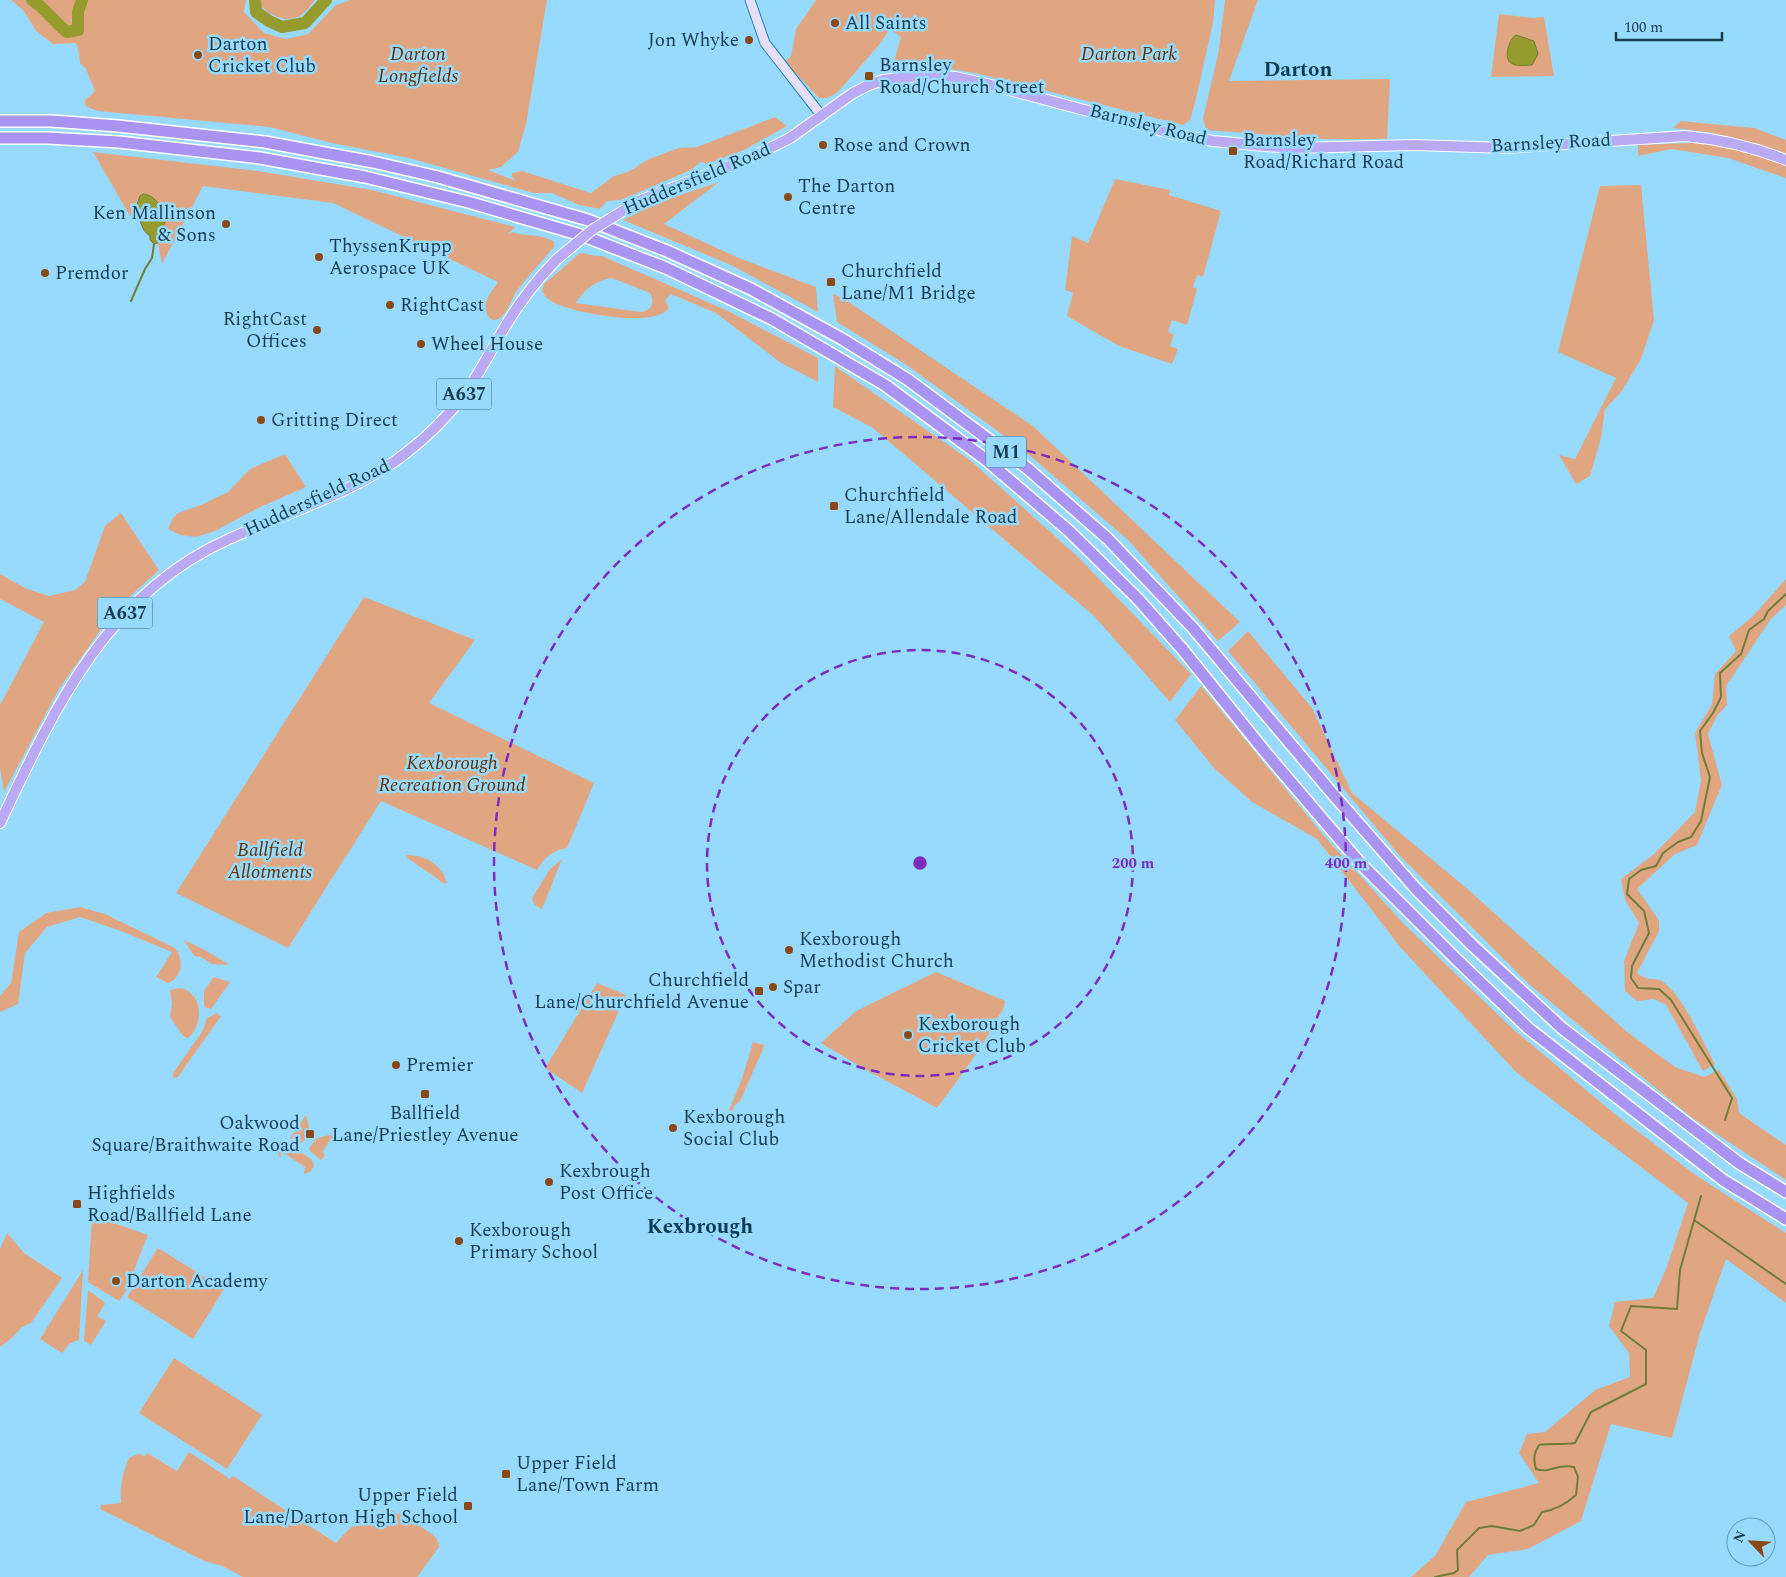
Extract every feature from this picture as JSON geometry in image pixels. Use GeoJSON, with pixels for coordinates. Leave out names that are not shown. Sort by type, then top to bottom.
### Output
{"type":"FeatureCollection","features":[{"type":"Feature","properties":{"kind":"highway","name":"Barnsley Road"},"geometry":{"type":"LineString","coordinates":[[821,115],[853,93],[869,85],[892,78],[928,75],[955,77],[992,85],[1170,133],[1213,141],[1295,148],[1414,145],[1507,148],[1685,136],[1735,143],[1786,160]]}},
{"type":"Feature","properties":{"kind":"highway","name":"Huddersfield Road"},"geometry":{"type":"LineString","coordinates":[[0,823],[33,753],[88,658],[118,620],[139,599],[195,555],[382,471],[406,453],[441,422],[463,396],[526,294],[556,260],[592,230],[639,201],[750,158],[797,134],[821,115]]}},
{"type":"Feature","properties":{"kind":"highway","name":"M1"},"geometry":{"type":"LineString","coordinates":[[0,121],[51,121],[118,126],[265,142],[373,162],[446,179],[588,220],[667,251],[751,289],[842,339],[907,379],[1020,462],[1106,538],[1193,628],[1331,792],[1416,889],[1473,946],[1563,1029],[1739,1163],[1786,1192]]}},
{"type":"Feature","properties":{"kind":"highway","name":"M1"},"geometry":{"type":"LineString","coordinates":[[0,138],[48,138],[119,142],[260,158],[365,177],[468,202],[580,235],[666,268],[772,319],[885,385],[985,459],[1069,531],[1138,599],[1183,650],[1266,753],[1360,862],[1455,958],[1528,1028],[1724,1180],[1786,1220]]}},
{"type":"Feature","properties":{"kind":"main road"},"geometry":{"type":"LineString","coordinates":[[750,0],[765,43],[821,115]]}},
{"type":"Feature","properties":{"kind":"green space","name":"Darton Longfields"},"geometry":{"type":"Polygon","coordinates":[[[11,0],[76,0],[71,21],[81,29],[82,11],[87,0],[246,0],[244,12],[264,33],[286,39],[308,34],[336,5],[351,0],[547,0],[526,124],[518,152],[501,167],[488,170],[516,181],[512,177],[512,173],[522,171],[591,193],[614,176],[628,172],[649,159],[679,148],[697,147],[775,117],[787,126],[744,150],[708,164],[701,162],[691,170],[621,200],[607,201],[600,209],[579,205],[552,193],[534,193],[409,158],[332,143],[269,127],[98,111],[87,107],[84,101],[95,91],[86,69],[80,63],[78,47],[75,43],[53,44],[36,31],[24,11],[11,0]]]}},
{"type":"Feature","properties":{"kind":"green space"},"geometry":{"type":"Polygon","coordinates":[[[260,0],[315,0],[303,14],[296,18],[285,19],[269,12],[260,5],[260,0]]]}},
{"type":"Feature","properties":{"kind":"green space","name":"Darton Park"},"geometry":{"type":"Polygon","coordinates":[[[816,0],[1215,0],[1213,23],[1195,103],[1190,120],[1183,125],[975,73],[950,69],[893,65],[901,37],[890,29],[879,45],[837,93],[827,98],[819,98],[785,62],[791,56],[796,29],[816,0]]]}},
{"type":"Feature","properties":{"kind":"green space"},"geometry":{"type":"Polygon","coordinates":[[[1225,0],[1258,0],[1229,81],[1390,79],[1387,139],[1322,139],[1206,130],[1203,118],[1218,55],[1225,0]]]}},
{"type":"Feature","properties":{"kind":"green space"},"geometry":{"type":"Polygon","coordinates":[[[1499,14],[1533,18],[1544,17],[1554,76],[1491,77],[1499,14]]]}},
{"type":"Feature","properties":{"kind":"green space"},"geometry":{"type":"Polygon","coordinates":[[[1681,121],[1754,128],[1786,140],[1786,155],[1762,146],[1714,133],[1673,128],[1681,121]]]}},
{"type":"Feature","properties":{"kind":"green space"},"geometry":{"type":"Polygon","coordinates":[[[1691,143],[1736,146],[1786,165],[1786,178],[1728,158],[1672,149],[1638,156],[1638,145],[1691,143]]]}},
{"type":"Feature","properties":{"kind":"green space"},"geometry":{"type":"Polygon","coordinates":[[[93,152],[258,171],[372,190],[515,227],[508,234],[512,232],[544,237],[554,242],[554,247],[518,289],[509,307],[495,320],[489,317],[485,306],[488,297],[498,282],[333,203],[203,186],[162,264],[158,243],[161,232],[161,207],[148,194],[137,200],[135,209],[130,216],[93,152]]]}},
{"type":"Feature","properties":{"kind":"green space"},"geometry":{"type":"Polygon","coordinates":[[[1115,179],[1170,190],[1169,195],[1221,211],[1203,277],[1197,275],[1193,287],[1197,289],[1187,325],[1172,320],[1168,332],[1174,334],[1170,346],[1178,349],[1172,364],[1119,346],[1067,316],[1073,293],[1065,290],[1072,236],[1088,243],[1115,179]]]}},
{"type":"Feature","properties":{"kind":"green space"},"geometry":{"type":"Polygon","coordinates":[[[719,182],[664,224],[739,258],[816,287],[818,312],[731,265],[623,220],[657,203],[719,182]]]}},
{"type":"Feature","properties":{"kind":"green space"},"geometry":{"type":"Polygon","coordinates":[[[1641,185],[1654,320],[1641,359],[1621,392],[1605,409],[1601,438],[1590,476],[1576,484],[1559,455],[1575,459],[1616,378],[1558,352],[1600,186],[1641,185]]]}},
{"type":"Feature","properties":{"kind":"green space"},"geometry":{"type":"Polygon","coordinates":[[[580,253],[602,256],[726,310],[818,358],[818,382],[781,363],[716,313],[671,294],[665,300],[669,308],[660,314],[647,317],[612,317],[561,306],[545,296],[542,290],[544,284],[580,253]],[[612,278],[591,286],[576,303],[641,312],[648,310],[652,306],[650,293],[612,278]]]}},
{"type":"Feature","properties":{"kind":"green space"},"geometry":{"type":"Polygon","coordinates":[[[833,294],[844,299],[1033,426],[1240,622],[1218,641],[1128,540],[1021,448],[905,364],[837,322],[833,294]]]}},
{"type":"Feature","properties":{"kind":"green space"},"geometry":{"type":"Polygon","coordinates":[[[835,366],[971,461],[1077,556],[1191,674],[1170,702],[1094,616],[873,428],[833,407],[835,366]]]}},
{"type":"Feature","properties":{"kind":"green space"},"geometry":{"type":"Polygon","coordinates":[[[285,454],[306,487],[256,509],[215,531],[196,537],[180,535],[168,529],[173,518],[178,513],[201,505],[228,492],[250,469],[285,454]]]}},
{"type":"Feature","properties":{"kind":"green space"},"geometry":{"type":"Polygon","coordinates":[[[121,513],[159,570],[113,612],[59,689],[4,792],[0,768],[0,705],[44,622],[0,599],[0,574],[27,589],[49,596],[75,590],[85,582],[105,526],[121,513]]]}},
{"type":"Feature","properties":{"kind":"green space"},"geometry":{"type":"Polygon","coordinates":[[[1786,579],[1786,605],[1770,620],[1726,686],[1727,705],[1717,716],[1708,734],[1722,785],[1697,845],[1675,854],[1637,889],[1659,920],[1659,931],[1637,973],[1644,977],[1662,981],[1677,996],[1715,1064],[1703,1071],[1666,1005],[1654,999],[1637,1001],[1625,991],[1624,961],[1639,923],[1625,900],[1621,879],[1654,854],[1695,812],[1701,781],[1695,733],[1712,704],[1715,674],[1736,651],[1729,636],[1752,617],[1786,579]]]}},
{"type":"Feature","properties":{"kind":"green space","name":"Ballfield Allotments"},"geometry":{"type":"Polygon","coordinates":[[[364,597],[475,640],[429,703],[594,783],[567,848],[549,855],[537,870],[381,801],[288,948],[176,893],[364,597]]]}},
{"type":"Feature","properties":{"kind":"green space"},"geometry":{"type":"Polygon","coordinates":[[[1248,631],[1312,708],[1352,793],[1464,886],[1626,1031],[1675,1067],[1704,1077],[1719,1070],[1737,1099],[1739,1113],[1786,1145],[1786,1180],[1691,1117],[1530,985],[1400,856],[1228,651],[1248,631]]]}},
{"type":"Feature","properties":{"kind":"green space"},"geometry":{"type":"Polygon","coordinates":[[[1201,686],[1325,837],[1404,924],[1514,1030],[1616,1115],[1697,1176],[1786,1233],[1786,1303],[1726,1259],[1700,1333],[1672,1438],[1611,1424],[1581,1521],[1528,1549],[1488,1555],[1469,1577],[1411,1577],[1435,1556],[1466,1502],[1539,1483],[1519,1453],[1527,1434],[1545,1432],[1595,1390],[1630,1377],[1629,1353],[1609,1326],[1615,1302],[1653,1298],[1666,1269],[1688,1203],[1517,1073],[1400,947],[1317,839],[1252,802],[1214,768],[1175,720],[1201,686]]]}},
{"type":"Feature","properties":{"kind":"green space"},"geometry":{"type":"Polygon","coordinates":[[[406,855],[413,855],[432,862],[441,871],[447,883],[445,884],[407,858],[406,855]]]}},
{"type":"Feature","properties":{"kind":"green space"},"geometry":{"type":"Polygon","coordinates":[[[562,859],[542,909],[533,902],[533,896],[550,869],[562,859]]]}},
{"type":"Feature","properties":{"kind":"green space"},"geometry":{"type":"Polygon","coordinates":[[[80,907],[105,914],[175,948],[181,962],[177,977],[168,983],[156,977],[172,952],[80,917],[47,927],[25,953],[18,1004],[0,1012],[0,996],[11,983],[19,932],[46,913],[80,907]]]}},
{"type":"Feature","properties":{"kind":"green space"},"geometry":{"type":"Polygon","coordinates":[[[184,940],[230,965],[212,964],[201,957],[194,956],[184,940]]]}},
{"type":"Feature","properties":{"kind":"green space","name":"Kexborough Cricket Club"},"geometry":{"type":"Polygon","coordinates":[[[936,972],[1005,1001],[1003,1010],[983,1044],[937,1108],[821,1043],[856,1011],[936,972]]]}},
{"type":"Feature","properties":{"kind":"green space"},"geometry":{"type":"Polygon","coordinates":[[[214,977],[230,982],[211,1009],[206,1008],[204,1005],[204,991],[214,977]]]}},
{"type":"Feature","properties":{"kind":"green space"},"geometry":{"type":"Polygon","coordinates":[[[597,983],[626,995],[582,1093],[545,1068],[597,983]]]}},
{"type":"Feature","properties":{"kind":"green space"},"geometry":{"type":"Polygon","coordinates":[[[181,988],[194,996],[199,1010],[197,1025],[188,1038],[183,1036],[170,1017],[172,1003],[170,990],[181,988]]]}},
{"type":"Feature","properties":{"kind":"green space"},"geometry":{"type":"Polygon","coordinates":[[[217,1013],[221,1016],[178,1077],[173,1078],[173,1073],[202,1032],[207,1018],[217,1013]]]}},
{"type":"Feature","properties":{"kind":"green space"},"geometry":{"type":"Polygon","coordinates":[[[753,1042],[764,1045],[763,1049],[740,1101],[732,1111],[729,1110],[742,1079],[753,1042]]]}},
{"type":"Feature","properties":{"kind":"green space"},"geometry":{"type":"Polygon","coordinates":[[[306,1115],[310,1132],[304,1141],[299,1144],[290,1138],[306,1115]]]}},
{"type":"Feature","properties":{"kind":"green space"},"geometry":{"type":"Polygon","coordinates":[[[334,1134],[322,1152],[325,1155],[321,1160],[310,1151],[309,1148],[317,1138],[334,1134]]]}},
{"type":"Feature","properties":{"kind":"green space"},"geometry":{"type":"Polygon","coordinates":[[[288,1144],[312,1160],[314,1166],[310,1172],[304,1174],[305,1167],[282,1152],[280,1158],[280,1149],[288,1144]]]}},
{"type":"Feature","properties":{"kind":"green space"},"geometry":{"type":"Polygon","coordinates":[[[94,1216],[148,1235],[125,1293],[119,1301],[88,1282],[92,1217],[94,1216]]]}},
{"type":"Feature","properties":{"kind":"green space"},"geometry":{"type":"Polygon","coordinates":[[[7,1233],[24,1253],[62,1278],[31,1323],[22,1327],[0,1347],[0,1249],[7,1233]]]}},
{"type":"Feature","properties":{"kind":"green space"},"geometry":{"type":"Polygon","coordinates":[[[158,1248],[224,1289],[193,1339],[127,1297],[158,1248]]]}},
{"type":"Feature","properties":{"kind":"green space"},"geometry":{"type":"Polygon","coordinates":[[[83,1270],[79,1340],[69,1344],[62,1353],[40,1339],[83,1270]]]}},
{"type":"Feature","properties":{"kind":"green space"},"geometry":{"type":"Polygon","coordinates":[[[88,1290],[105,1304],[97,1316],[106,1321],[91,1345],[84,1341],[88,1290]]]}},
{"type":"Feature","properties":{"kind":"green space"},"geometry":{"type":"Polygon","coordinates":[[[174,1358],[262,1415],[227,1469],[139,1413],[174,1358]]]}},
{"type":"Feature","properties":{"kind":"green space"},"geometry":{"type":"Polygon","coordinates":[[[189,1452],[230,1479],[233,1476],[336,1543],[351,1527],[363,1525],[376,1513],[388,1509],[428,1532],[437,1539],[439,1547],[417,1577],[243,1577],[222,1566],[204,1561],[100,1509],[101,1505],[121,1503],[122,1480],[129,1458],[138,1454],[145,1456],[147,1453],[177,1471],[189,1452]]]}},
{"type":"Feature","properties":{"kind":"shaded area"},"geometry":{"type":"Polygon","coordinates":[[[1516,35],[1534,41],[1538,54],[1532,65],[1516,65],[1507,58],[1511,40],[1516,35]]]}},
{"type":"Feature","properties":{"kind":"shaded area"},"geometry":{"type":"Polygon","coordinates":[[[143,194],[149,195],[154,199],[165,214],[166,218],[158,243],[154,244],[150,240],[150,236],[144,231],[135,209],[140,196],[143,194]]]}},
{"type":"Feature","properties":{"kind":"waterway"},"geometry":{"type":"LineString","coordinates":[[32,0],[42,7],[67,32],[78,30],[78,12],[82,0]]}},
{"type":"Feature","properties":{"kind":"waterway"},"geometry":{"type":"LineString","coordinates":[[255,0],[256,12],[282,27],[305,23],[326,0]]}},
{"type":"Feature","properties":{"kind":"waterway"},"geometry":{"type":"LineString","coordinates":[[131,301],[152,258],[154,244]]}},
{"type":"Feature","properties":{"kind":"waterway"},"geometry":{"type":"LineString","coordinates":[[1725,1120],[1732,1098],[1671,1000],[1659,989],[1638,988],[1631,978],[1632,966],[1649,933],[1644,911],[1627,894],[1629,879],[1641,870],[1656,866],[1663,853],[1678,842],[1691,837],[1701,821],[1710,777],[1702,753],[1700,731],[1713,713],[1721,697],[1720,673],[1741,654],[1749,630],[1764,619],[1768,611],[1786,594]]}},
{"type":"Feature","properties":{"kind":"waterway"},"geometry":{"type":"LineString","coordinates":[[1435,1577],[1454,1573],[1458,1570],[1457,1550],[1479,1528],[1492,1526],[1520,1531],[1534,1525],[1542,1512],[1552,1510],[1576,1495],[1578,1477],[1574,1467],[1563,1466],[1546,1470],[1536,1469],[1534,1459],[1536,1451],[1539,1445],[1575,1443],[1591,1412],[1646,1384],[1646,1350],[1621,1331],[1631,1306],[1677,1309],[1680,1270],[1701,1196]]}},
{"type":"Feature","properties":{"kind":"waterway"},"geometry":{"type":"LineString","coordinates":[[1694,1220],[1786,1284]]}},
{"type":"Feature","properties":{"kind":"place","name":"All Saints"},"geometry":{"type":"Point","coordinates":[835,23]}},
{"type":"Feature","properties":{"kind":"place","name":"Jon Whyke"},"geometry":{"type":"Point","coordinates":[749,40]}},
{"type":"Feature","properties":{"kind":"place","name":"Darton Cricket Club"},"geometry":{"type":"Point","coordinates":[198,55]}},
{"type":"Feature","properties":{"kind":"place","name":"Barnsley Road/Church Street"},"geometry":{"type":"Point","coordinates":[869,76]}},
{"type":"Feature","properties":{"kind":"place","name":"Rose and Crown"},"geometry":{"type":"Point","coordinates":[823,145]}},
{"type":"Feature","properties":{"kind":"place","name":"Barnsley Road/Richard Road"},"geometry":{"type":"Point","coordinates":[1233,151]}},
{"type":"Feature","properties":{"kind":"place","name":"The Darton Centre"},"geometry":{"type":"Point","coordinates":[788,197]}},
{"type":"Feature","properties":{"kind":"place","name":"Ken Mallinson & Sons"},"geometry":{"type":"Point","coordinates":[226,224]}},
{"type":"Feature","properties":{"kind":"place","name":"ThyssenKrupp Aerospace UK"},"geometry":{"type":"Point","coordinates":[319,257]}},
{"type":"Feature","properties":{"kind":"place","name":"Premdor"},"geometry":{"type":"Point","coordinates":[45,273]}},
{"type":"Feature","properties":{"kind":"place","name":"Churchfield Lane/M1 Bridge"},"geometry":{"type":"Point","coordinates":[831,282]}},
{"type":"Feature","properties":{"kind":"place","name":"RightCast"},"geometry":{"type":"Point","coordinates":[390,305]}},
{"type":"Feature","properties":{"kind":"place","name":"RightCast Offices"},"geometry":{"type":"Point","coordinates":[317,330]}},
{"type":"Feature","properties":{"kind":"place","name":"Wheel House"},"geometry":{"type":"Point","coordinates":[421,344]}},
{"type":"Feature","properties":{"kind":"place","name":"Gritting Direct"},"geometry":{"type":"Point","coordinates":[261,420]}},
{"type":"Feature","properties":{"kind":"place","name":"Churchfield Lane/Allendale Road"},"geometry":{"type":"Point","coordinates":[834,506]}},
{"type":"Feature","properties":{"kind":"place","name":"Kexborough Methodist Church"},"geometry":{"type":"Point","coordinates":[789,950]}},
{"type":"Feature","properties":{"kind":"place","name":"Spar"},"geometry":{"type":"Point","coordinates":[773,987]}},
{"type":"Feature","properties":{"kind":"place","name":"Churchfield Lane/Churchfield Avenue"},"geometry":{"type":"Point","coordinates":[759,991]}},
{"type":"Feature","properties":{"kind":"place","name":"Kexborough Cricket Club"},"geometry":{"type":"Point","coordinates":[908,1035]}},
{"type":"Feature","properties":{"kind":"place","name":"Premier"},"geometry":{"type":"Point","coordinates":[396,1065]}},
{"type":"Feature","properties":{"kind":"place","name":"Ballfield Lane/Priestley Avenue"},"geometry":{"type":"Point","coordinates":[425,1094]}},
{"type":"Feature","properties":{"kind":"place","name":"Kexborough Social Club"},"geometry":{"type":"Point","coordinates":[673,1128]}},
{"type":"Feature","properties":{"kind":"place","name":"Oakwood Square/Braithwaite Road"},"geometry":{"type":"Point","coordinates":[310,1134]}},
{"type":"Feature","properties":{"kind":"place","name":"Kexbrough Post Office"},"geometry":{"type":"Point","coordinates":[549,1182]}},
{"type":"Feature","properties":{"kind":"place","name":"Highfields Road/Ballfield Lane"},"geometry":{"type":"Point","coordinates":[77,1204]}},
{"type":"Feature","properties":{"kind":"place","name":"Kexborough Primary School"},"geometry":{"type":"Point","coordinates":[459,1241]}},
{"type":"Feature","properties":{"kind":"place","name":"Darton Academy"},"geometry":{"type":"Point","coordinates":[116,1281]}},
{"type":"Feature","properties":{"kind":"place","name":"Upper Field Lane/Town Farm"},"geometry":{"type":"Point","coordinates":[506,1474]}},
{"type":"Feature","properties":{"kind":"place","name":"Upper Field Lane/Darton High School"},"geometry":{"type":"Point","coordinates":[468,1506]}},
{"type":"Feature","properties":{"kind":"district","name":"Darton"},"geometry":{"type":"Point","coordinates":[1298,70]}},
{"type":"Feature","properties":{"kind":"district","name":"Kexbrough"},"geometry":{"type":"Point","coordinates":[700,1227]}},
{"type":"Feature","properties":{"kind":"park label","name":"Kexborough Recreation Ground"},"geometry":{"type":"Point","coordinates":[452,774]}}]}
